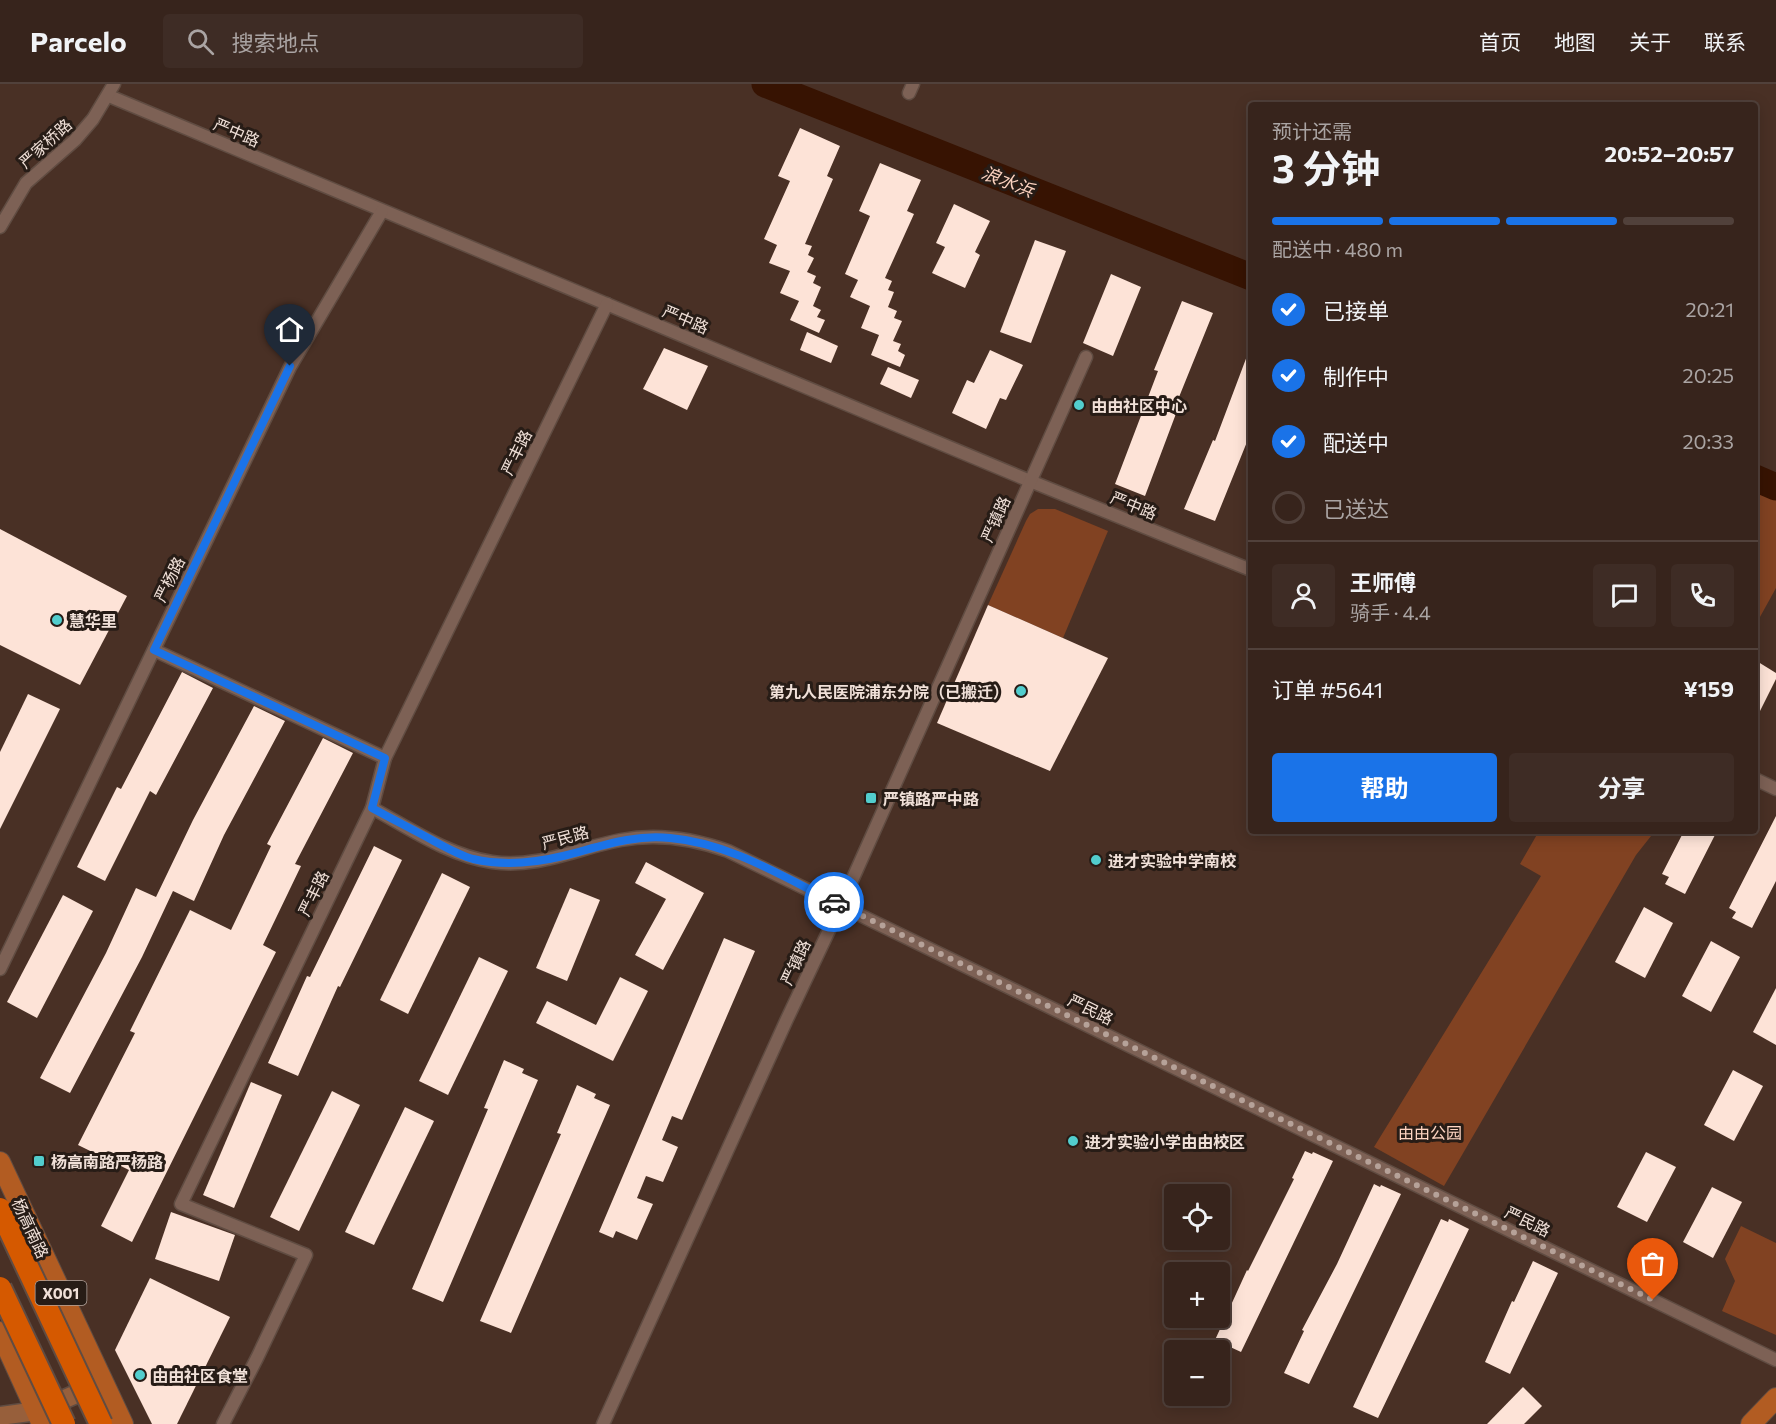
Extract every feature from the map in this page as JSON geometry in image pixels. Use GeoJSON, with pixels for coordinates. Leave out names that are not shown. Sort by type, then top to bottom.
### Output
{"type":"FeatureCollection","features":[{"type":"Feature","properties":{"kind":"highway","name":"杨高南路"},"geometry":{"type":"LineString","coordinates":[[0,1209],[101,1424]]}},
{"type":"Feature","properties":{"kind":"highway"},"geometry":{"type":"LineString","coordinates":[[0,1288],[64,1424]]}},
{"type":"Feature","properties":{"kind":"main road","name":"杨高南路"},"geometry":{"type":"LineString","coordinates":[[0,1162],[123,1424]]}},
{"type":"Feature","properties":{"kind":"main road"},"geometry":{"type":"LineString","coordinates":[[0,1332],[40,1418]]}},
{"type":"Feature","properties":{"kind":"main road"},"geometry":{"type":"LineString","coordinates":[[1751,1424],[1776,1398]]}},
{"type":"Feature","properties":{"kind":"street","name":"严家桥路"},"geometry":{"type":"LineString","coordinates":[[0,227],[26,183],[75,140],[93,119],[109,96],[114,84]]}},
{"type":"Feature","properties":{"kind":"street","name":"严中路"},"geometry":{"type":"LineString","coordinates":[[109,96],[1030,481],[1248,569]]}},
{"type":"Feature","properties":{"kind":"street","name":"严杨路"},"geometry":{"type":"LineString","coordinates":[[0,969],[290,366],[382,211]]}},
{"type":"Feature","properties":{"kind":"street","name":"严丰路"},"geometry":{"type":"LineString","coordinates":[[223,1424],[306,1255],[181,1204],[372,808],[385,758],[607,304]]}},
{"type":"Feature","properties":{"kind":"street","name":"严镇路"},"geometry":{"type":"LineString","coordinates":[[603,1424],[841,905],[1086,357]]}},
{"type":"Feature","properties":{"kind":"street"},"geometry":{"type":"LineString","coordinates":[[154,650],[385,758]]}},
{"type":"Feature","properties":{"kind":"street"},"geometry":{"type":"LineString","coordinates":[[1758,780],[1776,789]]}},
{"type":"Feature","properties":{"kind":"street","name":"严民路"},"geometry":{"type":"LineString","coordinates":[[372,808],[451,850],[471,858],[494,863],[544,860],[620,840],[644,837],[705,843],[752,861],[1776,1360]]}},
{"type":"Feature","properties":{"kind":"street"},"geometry":{"type":"LineString","coordinates":[[0,1416],[40,1418],[103,1382]]}},
{"type":"Feature","properties":{"kind":"green space"},"geometry":{"type":"Polygon","coordinates":[[[1758,491],[1776,498],[1776,588],[1758,621],[1758,491]]]}},
{"type":"Feature","properties":{"kind":"green space"},"geometry":{"type":"Polygon","coordinates":[[[1038,509],[1055,509],[1108,531],[1063,638],[988,605],[1026,521],[1030,514],[1038,509]]]}},
{"type":"Feature","properties":{"kind":"green space","name":"由由公园"},"geometry":{"type":"Polygon","coordinates":[[[1537,834],[1653,834],[1636,855],[1444,1186],[1374,1147],[1541,876],[1520,864],[1537,834]]]}},
{"type":"Feature","properties":{"kind":"green space"},"geometry":{"type":"Polygon","coordinates":[[[1741,1226],[1776,1243],[1776,1335],[1722,1311],[1735,1281],[1725,1259],[1741,1226]]]}},
{"type":"Feature","properties":{"kind":"building"},"geometry":{"type":"Polygon","coordinates":[[[800,128],[840,146],[827,176],[833,179],[805,244],[812,246],[808,255],[814,258],[807,272],[816,276],[813,283],[821,287],[813,306],[821,310],[817,317],[825,320],[819,333],[790,320],[799,301],[780,293],[790,271],[769,263],[777,245],[764,239],[790,181],[778,176],[800,128]]]}},
{"type":"Feature","properties":{"kind":"building"},"geometry":{"type":"Polygon","coordinates":[[[880,163],[921,180],[907,211],[914,214],[885,278],[892,281],[888,290],[894,292],[888,307],[897,311],[894,318],[902,321],[893,341],[901,344],[898,351],[905,355],[900,367],[871,355],[879,335],[861,328],[870,306],[850,297],[858,280],[845,274],[870,216],[859,211],[880,163]]]}},
{"type":"Feature","properties":{"kind":"building"},"geometry":{"type":"Polygon","coordinates":[[[954,204],[990,221],[975,252],[980,255],[965,288],[932,273],[945,247],[936,243],[954,204]]]}},
{"type":"Feature","properties":{"kind":"building"},"geometry":{"type":"Polygon","coordinates":[[[1035,240],[1066,251],[1031,343],[1000,332],[1035,240]]]}},
{"type":"Feature","properties":{"kind":"building"},"geometry":{"type":"Polygon","coordinates":[[[1111,274],[1141,287],[1113,356],[1083,343],[1111,274]]]}},
{"type":"Feature","properties":{"kind":"building"},"geometry":{"type":"Polygon","coordinates":[[[1182,301],[1213,313],[1177,402],[1180,403],[1145,496],[1115,484],[1158,371],[1154,370],[1182,301]]]}},
{"type":"Feature","properties":{"kind":"building"},"geometry":{"type":"Polygon","coordinates":[[[807,332],[838,346],[831,363],[800,350],[807,332]]]}},
{"type":"Feature","properties":{"kind":"building"},"geometry":{"type":"Polygon","coordinates":[[[664,348],[708,366],[687,410],[643,389],[664,348]]]}},
{"type":"Feature","properties":{"kind":"building"},"geometry":{"type":"Polygon","coordinates":[[[990,350],[1023,365],[1006,400],[1000,398],[986,429],[952,413],[967,380],[974,383],[990,350]]]}},
{"type":"Feature","properties":{"kind":"building"},"geometry":{"type":"Polygon","coordinates":[[[1248,353],[1248,439],[1215,521],[1184,509],[1213,440],[1215,441],[1248,353]]]}},
{"type":"Feature","properties":{"kind":"building"},"geometry":{"type":"Polygon","coordinates":[[[888,367],[919,380],[911,398],[880,384],[888,367]]]}},
{"type":"Feature","properties":{"kind":"building","name":"慧华里"},"geometry":{"type":"Polygon","coordinates":[[[0,529],[127,596],[80,685],[0,645],[0,529]]]}},
{"type":"Feature","properties":{"kind":"building","name":"第九人民医院浦东分院（已搬迁）"},"geometry":{"type":"Polygon","coordinates":[[[988,605],[1108,658],[1050,771],[937,723],[988,605]]]}},
{"type":"Feature","properties":{"kind":"building"},"geometry":{"type":"Polygon","coordinates":[[[1758,662],[1776,673],[1776,679],[1758,715],[1758,662]]]}},
{"type":"Feature","properties":{"kind":"building"},"geometry":{"type":"Polygon","coordinates":[[[182,672],[213,688],[156,795],[150,791],[105,881],[77,867],[117,787],[121,789],[182,672]]]}},
{"type":"Feature","properties":{"kind":"building"},"geometry":{"type":"Polygon","coordinates":[[[28,694],[60,709],[0,829],[0,752],[28,694]]]}},
{"type":"Feature","properties":{"kind":"building"},"geometry":{"type":"Polygon","coordinates":[[[254,706],[285,721],[224,835],[194,901],[173,891],[142,957],[70,1093],[40,1078],[106,953],[136,888],[156,897],[193,820],[254,706]]]}},
{"type":"Feature","properties":{"kind":"building"},"geometry":{"type":"Polygon","coordinates":[[[323,738],[353,753],[295,864],[301,866],[263,945],[276,952],[132,1242],[101,1226],[129,1170],[78,1145],[135,1033],[130,1031],[190,910],[231,930],[271,846],[267,844],[323,738]]]}},
{"type":"Feature","properties":{"kind":"building"},"geometry":{"type":"Polygon","coordinates":[[[1776,816],[1776,881],[1752,928],[1732,918],[1736,912],[1729,908],[1776,816]]]}},
{"type":"Feature","properties":{"kind":"building"},"geometry":{"type":"Polygon","coordinates":[[[1682,834],[1715,834],[1685,894],[1665,884],[1669,877],[1662,874],[1682,834]]]}},
{"type":"Feature","properties":{"kind":"building"},"geometry":{"type":"Polygon","coordinates":[[[374,846],[402,860],[340,987],[338,986],[298,1076],[268,1063],[307,976],[310,977],[374,846]]]}},
{"type":"Feature","properties":{"kind":"building"},"geometry":{"type":"Polygon","coordinates":[[[646,862],[704,893],[663,970],[635,955],[666,899],[635,883],[646,862]]]}},
{"type":"Feature","properties":{"kind":"building"},"geometry":{"type":"Polygon","coordinates":[[[442,873],[470,887],[408,1014],[380,1000],[442,873]]]}},
{"type":"Feature","properties":{"kind":"building"},"geometry":{"type":"Polygon","coordinates":[[[570,888],[600,900],[567,981],[536,968],[570,888]]]}},
{"type":"Feature","properties":{"kind":"building"},"geometry":{"type":"Polygon","coordinates":[[[63,895],[93,911],[37,1018],[7,1002],[63,895]]]}},
{"type":"Feature","properties":{"kind":"building"},"geometry":{"type":"Polygon","coordinates":[[[1644,907],[1673,923],[1645,978],[1615,962],[1644,907]]]}},
{"type":"Feature","properties":{"kind":"building"},"geometry":{"type":"Polygon","coordinates":[[[724,938],[755,951],[682,1120],[672,1116],[662,1140],[678,1147],[663,1182],[646,1176],[637,1198],[653,1204],[637,1240],[616,1231],[613,1238],[599,1232],[724,938]]]}},
{"type":"Feature","properties":{"kind":"building"},"geometry":{"type":"Polygon","coordinates":[[[1711,941],[1740,957],[1711,1012],[1682,996],[1711,941]]]}},
{"type":"Feature","properties":{"kind":"building"},"geometry":{"type":"Polygon","coordinates":[[[479,957],[508,971],[448,1095],[419,1081],[479,957]]]}},
{"type":"Feature","properties":{"kind":"building"},"geometry":{"type":"Polygon","coordinates":[[[620,977],[648,991],[613,1061],[536,1023],[547,1001],[596,1025],[620,977]]]}},
{"type":"Feature","properties":{"kind":"building"},"geometry":{"type":"Polygon","coordinates":[[[1776,988],[1776,1045],[1753,1032],[1776,988]]]}},
{"type":"Feature","properties":{"kind":"building"},"geometry":{"type":"Polygon","coordinates":[[[504,1060],[524,1069],[522,1073],[538,1080],[443,1302],[412,1289],[488,1109],[484,1108],[504,1060]]]}},
{"type":"Feature","properties":{"kind":"building"},"geometry":{"type":"Polygon","coordinates":[[[1733,1070],[1763,1086],[1734,1141],[1704,1125],[1733,1070]]]}},
{"type":"Feature","properties":{"kind":"building"},"geometry":{"type":"Polygon","coordinates":[[[251,1082],[282,1095],[234,1208],[203,1195],[251,1082]]]}},
{"type":"Feature","properties":{"kind":"building"},"geometry":{"type":"Polygon","coordinates":[[[577,1085],[596,1094],[594,1098],[610,1105],[511,1333],[480,1321],[561,1134],[557,1133],[577,1085]]]}},
{"type":"Feature","properties":{"kind":"building"},"geometry":{"type":"Polygon","coordinates":[[[332,1091],[360,1105],[299,1231],[270,1217],[332,1091]]]}},
{"type":"Feature","properties":{"kind":"building"},"geometry":{"type":"Polygon","coordinates":[[[405,1107],[434,1121],[374,1245],[345,1232],[405,1107]]]}},
{"type":"Feature","properties":{"kind":"building"},"geometry":{"type":"Polygon","coordinates":[[[1305,1151],[1333,1161],[1241,1352],[1230,1347],[1230,1340],[1215,1340],[1220,1328],[1230,1328],[1230,1307],[1294,1179],[1292,1178],[1305,1151]]]}},
{"type":"Feature","properties":{"kind":"building"},"geometry":{"type":"Polygon","coordinates":[[[1646,1152],[1676,1167],[1647,1222],[1617,1207],[1646,1152]]]}},
{"type":"Feature","properties":{"kind":"building"},"geometry":{"type":"Polygon","coordinates":[[[1374,1184],[1401,1194],[1309,1384],[1284,1373],[1304,1331],[1302,1330],[1337,1264],[1374,1184]]]}},
{"type":"Feature","properties":{"kind":"building"},"geometry":{"type":"Polygon","coordinates":[[[1712,1187],[1742,1202],[1713,1258],[1683,1242],[1712,1187]]]}},
{"type":"Feature","properties":{"kind":"building"},"geometry":{"type":"Polygon","coordinates":[[[171,1212],[235,1235],[219,1281],[155,1259],[171,1212]]]}},
{"type":"Feature","properties":{"kind":"building"},"geometry":{"type":"Polygon","coordinates":[[[1441,1219],[1448,1222],[1449,1219],[1469,1229],[1378,1418],[1353,1407],[1441,1219]]]}},
{"type":"Feature","properties":{"kind":"building"},"geometry":{"type":"Polygon","coordinates":[[[1533,1261],[1558,1273],[1510,1374],[1485,1362],[1533,1261]]]}},
{"type":"Feature","properties":{"kind":"building"},"geometry":{"type":"Polygon","coordinates":[[[150,1278],[230,1317],[177,1424],[152,1424],[115,1350],[150,1278]]]}},
{"type":"Feature","properties":{"kind":"building"},"geometry":{"type":"Polygon","coordinates":[[[1523,1387],[1542,1406],[1524,1424],[1487,1424],[1523,1387]]]}},
{"type":"Feature","properties":{"kind":"waterway","name":"浪水浜"},"geometry":{"type":"LineString","coordinates":[[765,84],[1248,276]]}},
{"type":"Feature","properties":{"kind":"waterway","name":"浪水浜"},"geometry":{"type":"LineString","coordinates":[[1758,479],[1776,487]]}},
{"type":"Feature","properties":{"kind":"way so far"},"geometry":{"type":"LineString","coordinates":[[834,902],[1653,1300]]}},
{"type":"Feature","properties":{"kind":"place","name":"由由社区中心"},"geometry":{"type":"Point","coordinates":[1079,405]}},
{"type":"Feature","properties":{"kind":"place","name":"慧华里"},"geometry":{"type":"Point","coordinates":[57,620]}},
{"type":"Feature","properties":{"kind":"place","name":"第九人民医院浦东分院（已搬迁）"},"geometry":{"type":"Point","coordinates":[1021,691]}},
{"type":"Feature","properties":{"kind":"place","name":"严镇路严中路"},"geometry":{"type":"Point","coordinates":[871,798]}},
{"type":"Feature","properties":{"kind":"place","name":"进才实验中学南校"},"geometry":{"type":"Point","coordinates":[1096,860]}},
{"type":"Feature","properties":{"kind":"place","name":"进才实验小学由由校区"},"geometry":{"type":"Point","coordinates":[1073,1141]}},
{"type":"Feature","properties":{"kind":"place","name":"杨高南路严杨路"},"geometry":{"type":"Point","coordinates":[39,1161]}},
{"type":"Feature","properties":{"kind":"place","name":"由由社区食堂"},"geometry":{"type":"Point","coordinates":[140,1375]}},
{"type":"Feature","properties":{"kind":"route"},"geometry":{"type":"LineString","coordinates":[[290,366],[154,650],[385,758],[372,808],[451,850],[471,858],[494,863],[519,863],[566,855],[620,840],[644,837],[670,838],[705,843],[728,851],[834,902]]}}]}
